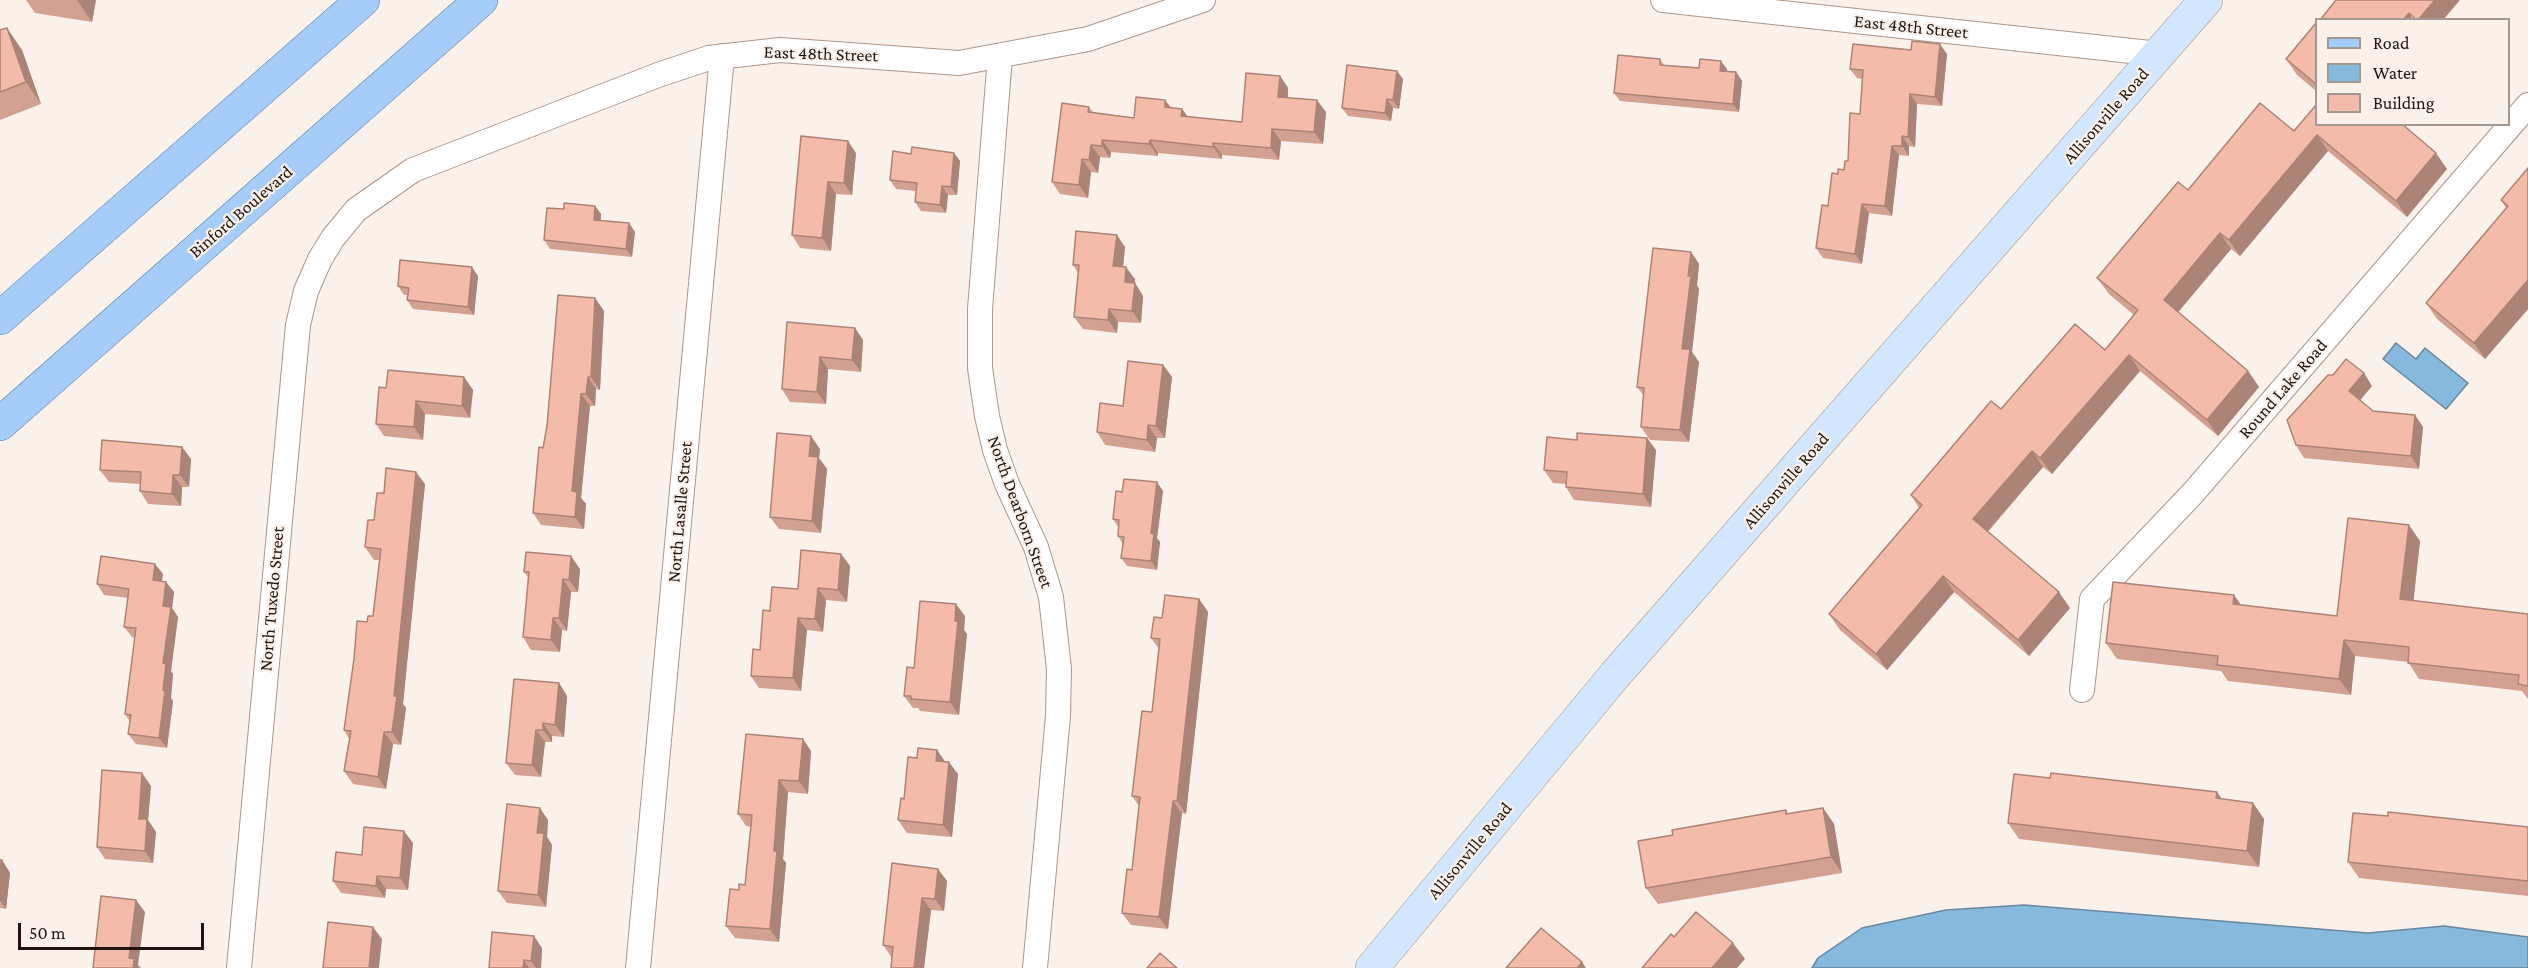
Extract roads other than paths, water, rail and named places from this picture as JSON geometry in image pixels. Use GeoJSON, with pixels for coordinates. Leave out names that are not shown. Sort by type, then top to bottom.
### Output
{"type":"FeatureCollection","features":[{"type":"Feature","properties":{"kind":"main road"},"geometry":{"type":"LineString","coordinates":[[0,318],[363,0]]}},
{"type":"Feature","properties":{"kind":"main road","name":"Binford Boulevard"},"geometry":{"type":"LineString","coordinates":[[0,424],[482,0]]}},
{"type":"Feature","properties":{"kind":"main road","name":"Allisonville Road"},"geometry":{"type":"LineString","coordinates":[[1372,968],[1615,675],[2206,0]]}},
{"type":"Feature","properties":{"kind":"street","name":"East 48th Street"},"geometry":{"type":"LineString","coordinates":[[333,238],[366,201],[413,170],[658,75],[722,56],[790,50],[958,63],[1088,39],[1203,0]]}},
{"type":"Feature","properties":{"kind":"street","name":"East 48th Street"},"geometry":{"type":"LineString","coordinates":[[1663,0],[2159,54]]}},
{"type":"Feature","properties":{"kind":"street","name":"North Lasalle Street"},"geometry":{"type":"LineString","coordinates":[[638,968],[722,56]]}},
{"type":"Feature","properties":{"kind":"street","name":"North Dearborn Street"},"geometry":{"type":"LineString","coordinates":[[1000,56],[980,309],[980,368],[995,450],[1007,484],[1036,547],[1051,597],[1059,669],[1058,716],[1035,968]]}},
{"type":"Feature","properties":{"kind":"street","name":"Round Lake Road"},"geometry":{"type":"LineString","coordinates":[[2510,126],[2528,105]]}},
{"type":"Feature","properties":{"kind":"street","name":"Round Lake Road"},"geometry":{"type":"LineString","coordinates":[[2082,690],[2092,599],[2193,493],[2510,126]]}},
{"type":"Feature","properties":{"kind":"street","name":"North Tuxedo Street"},"geometry":{"type":"LineString","coordinates":[[239,968],[298,325],[310,280],[333,238]]}},
{"type":"Feature","properties":{"kind":"water"},"geometry":{"type":"Polygon","coordinates":[[[2396,343],[2416,359],[2425,348],[2468,383],[2446,409],[2383,359],[2396,343]]]}},
{"type":"Feature","properties":{"kind":"water"},"geometry":{"type":"Polygon","coordinates":[[[2024,905],[2368,933],[2444,926],[2528,937],[2528,968],[1812,968],[1818,958],[1862,928],[1946,910],[2024,905]]]}}]}
